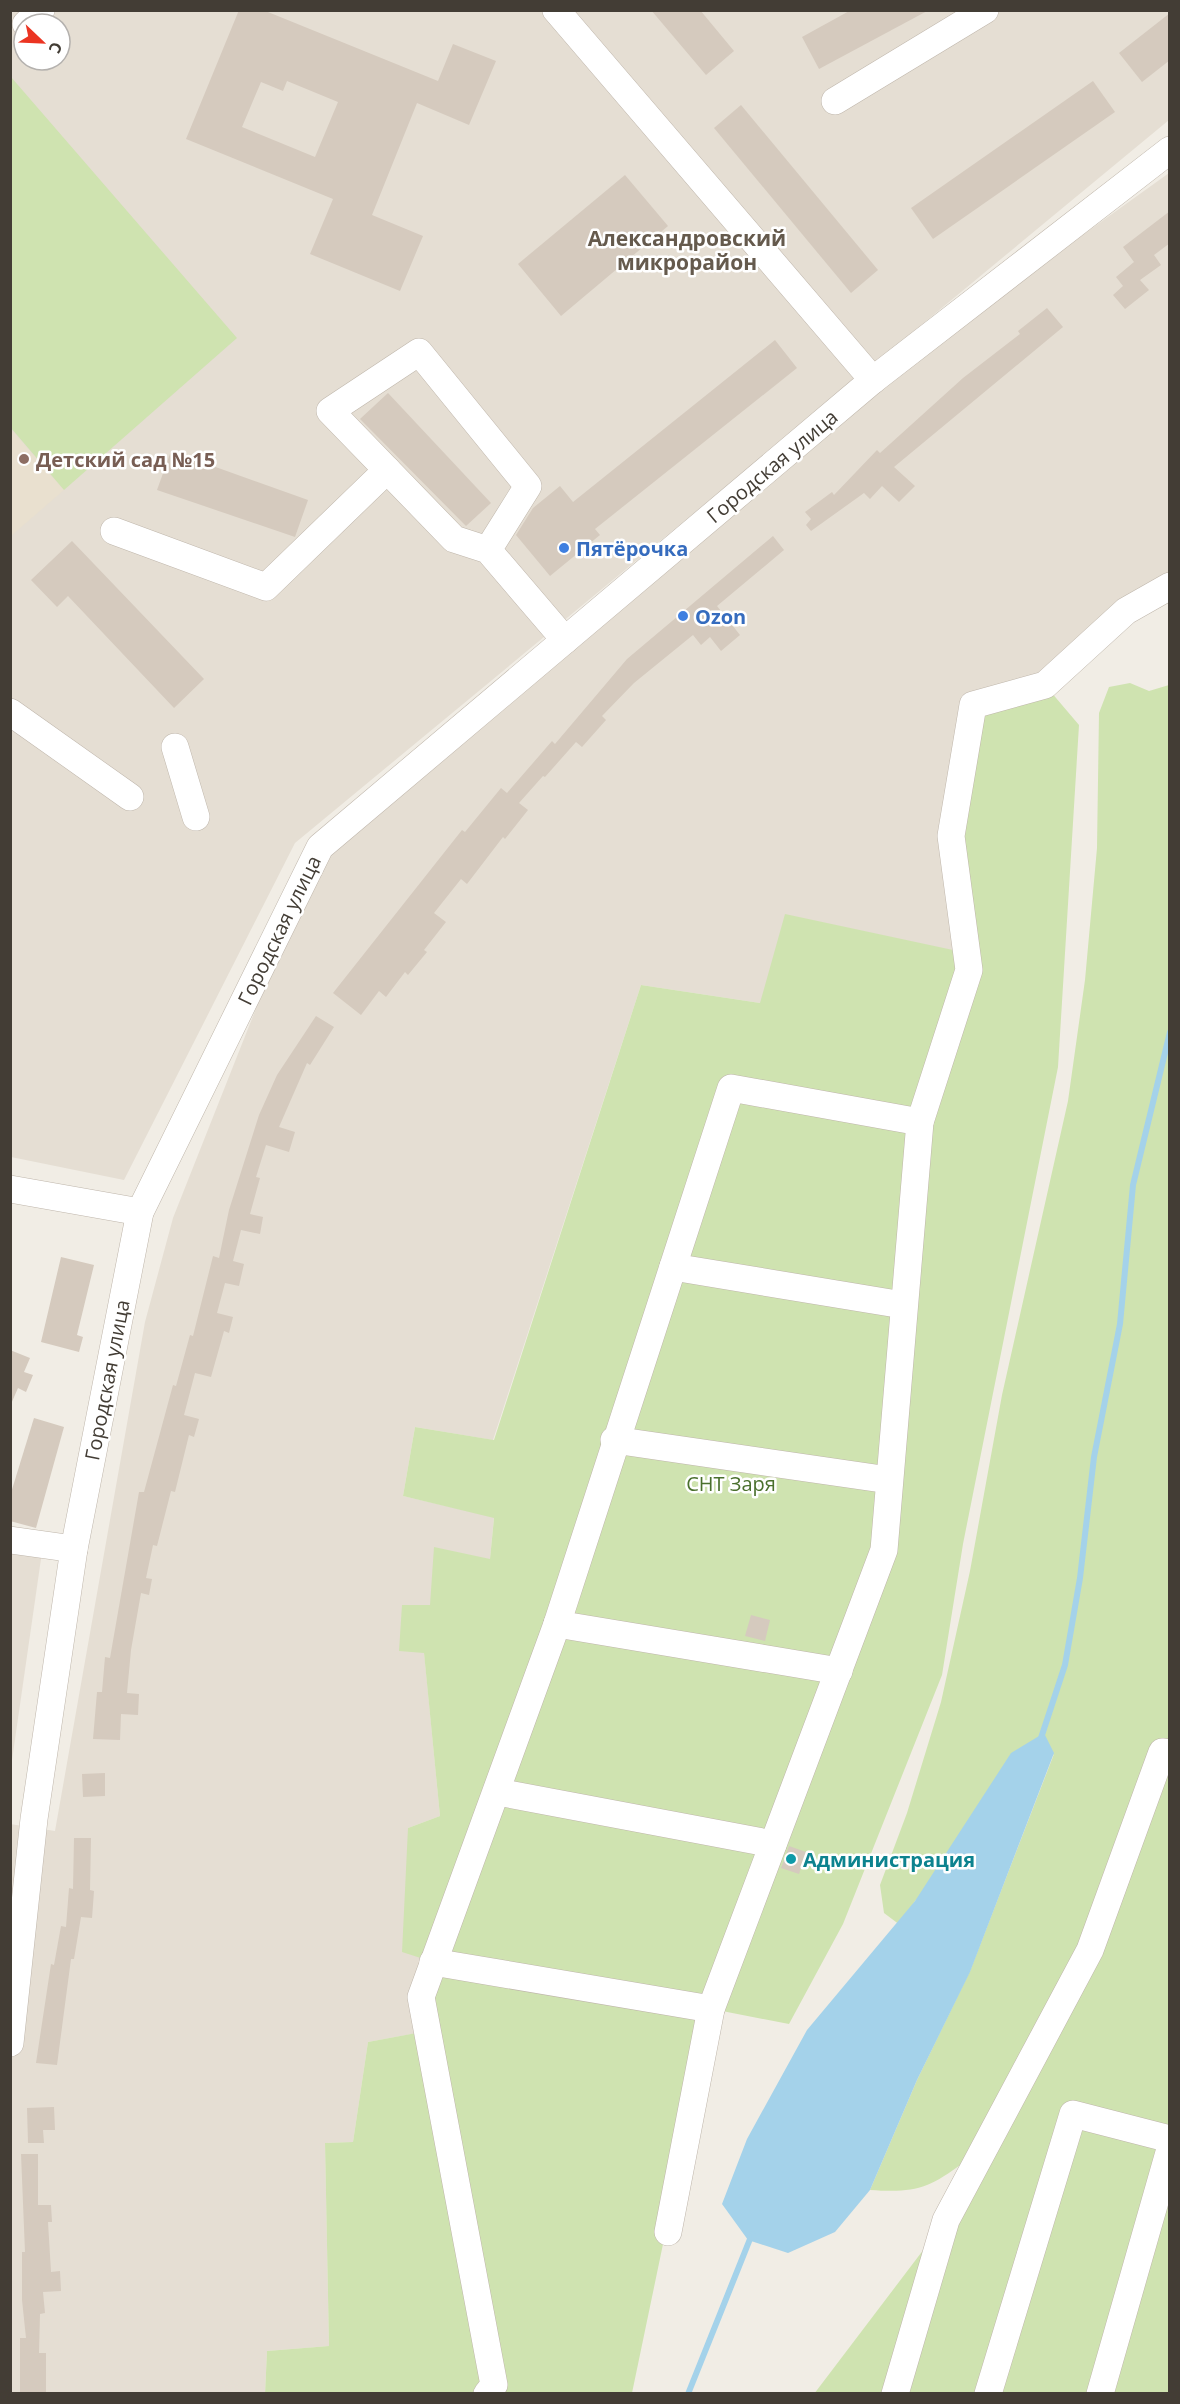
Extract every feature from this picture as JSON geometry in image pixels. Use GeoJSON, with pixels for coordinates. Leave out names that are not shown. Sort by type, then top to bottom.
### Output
{"type":"FeatureCollection","features":[{"type":"Feature","properties":{"kind":"street"},"geometry":{"type":"LineString","coordinates":[[556,10],[873,380]]}},
{"type":"Feature","properties":{"kind":"street"},"geometry":{"type":"LineString","coordinates":[[835,101],[985,10]]}},
{"type":"Feature","properties":{"kind":"street","name":"Городская улица"},"geometry":{"type":"LineString","coordinates":[[10,2043],[22,1817],[140,1212],[320,847],[873,380],[1170,150]]}},
{"type":"Feature","properties":{"kind":"street"},"geometry":{"type":"LineString","coordinates":[[488,550],[528,486],[419,352],[330,411],[454,539],[488,550],[565,640]]}},
{"type":"Feature","properties":{"kind":"street"},"geometry":{"type":"LineString","coordinates":[[114,531],[266,587],[387,470]]}},
{"type":"Feature","properties":{"kind":"street"},"geometry":{"type":"LineString","coordinates":[[668,2232],[711,2009],[884,1550],[920,1122],[969,970],[951,836],[973,705],[1045,685],[1126,611],[1170,586]]}},
{"type":"Feature","properties":{"kind":"street"},"geometry":{"type":"LineString","coordinates":[[10,712],[130,797]]}},
{"type":"Feature","properties":{"kind":"street"},"geometry":{"type":"LineString","coordinates":[[175,747],[196,818]]}},
{"type":"Feature","properties":{"kind":"street"},"geometry":{"type":"LineString","coordinates":[[487,2394],[494,2385],[421,1996],[498,1792],[557,1624],[614,1440],[731,1088],[920,1122]]}},
{"type":"Feature","properties":{"kind":"street"},"geometry":{"type":"LineString","coordinates":[[10,1189],[140,1212]]}},
{"type":"Feature","properties":{"kind":"street"},"geometry":{"type":"LineString","coordinates":[[673,1267],[903,1305]]}},
{"type":"Feature","properties":{"kind":"street"},"geometry":{"type":"LineString","coordinates":[[614,1440],[889,1480]]}},
{"type":"Feature","properties":{"kind":"street"},"geometry":{"type":"LineString","coordinates":[[10,1540],[74,1550]]}},
{"type":"Feature","properties":{"kind":"street"},"geometry":{"type":"LineString","coordinates":[[557,1624],[839,1671]]}},
{"type":"Feature","properties":{"kind":"street"},"geometry":{"type":"LineString","coordinates":[[895,2394],[946,2220],[1090,1950],[1162,1752],[1170,1753]]}},
{"type":"Feature","properties":{"kind":"street"},"geometry":{"type":"LineString","coordinates":[[498,1792],[773,1844]]}},
{"type":"Feature","properties":{"kind":"street"},"geometry":{"type":"LineString","coordinates":[[433,1962],[711,2009]]}},
{"type":"Feature","properties":{"kind":"street"},"geometry":{"type":"LineString","coordinates":[[988,2394],[1073,2114],[1170,2139]]}},
{"type":"Feature","properties":{"kind":"street"},"geometry":{"type":"LineString","coordinates":[[1100,2394],[1170,2149]]}},
{"type":"Feature","properties":{"kind":"shaded area"},"geometry":{"type":"Polygon","coordinates":[[[10,11],[1169,11],[1169,120],[295,843],[124,1180],[11,1157],[10,11]]]}},
{"type":"Feature","properties":{"kind":"shaded area"},"geometry":{"type":"Polygon","coordinates":[[[1169,173],[1169,586],[1045,685],[967,953],[760,1003],[641,985],[493,1440],[415,1427],[403,1496],[494,1517],[490,1559],[430,1605],[402,1605],[424,1652],[440,1816],[408,1828],[433,1962],[428,2031],[368,2042],[353,2142],[325,2143],[329,2346],[267,2351],[265,2393],[11,2393],[10,1824],[55,1831],[145,1322],[173,1218],[320,847],[838,411],[1169,173]]]}},
{"type":"Feature","properties":{"kind":"shaded area","name":"Детский сад №15"},"geometry":{"type":"Polygon","coordinates":[[[10,428],[64,490],[11,536],[10,536],[10,428]]]}},
{"type":"Feature","properties":{"kind":"shaded area"},"geometry":{"type":"Polygon","coordinates":[[[11,1550],[42,1552],[11,1767],[11,1550]]]}},
{"type":"Feature","properties":{"kind":"green space"},"geometry":{"type":"Polygon","coordinates":[[[11,77],[237,338],[64,490],[11,428],[11,77]]]}},
{"type":"Feature","properties":{"kind":"green space"},"geometry":{"type":"Polygon","coordinates":[[[1130,683],[1149,691],[1169,685],[1169,1741],[1081,1950],[963,2163],[940,2179],[910,2190],[870,2190],[917,2080],[970,1971],[1054,1754],[915,1901],[900,1925],[884,1913],[880,1885],[907,1813],[941,1702],[970,1571],[1002,1395],[1068,1101],[1085,980],[1097,848],[1099,713],[1109,687],[1130,683]]]}},
{"type":"Feature","properties":{"kind":"green space","name":"СНТ Заря"},"geometry":{"type":"Polygon","coordinates":[[[1045,685],[1079,725],[1058,1067],[963,1544],[942,1675],[843,1924],[789,2024],[712,2009],[632,2393],[265,2394],[267,2351],[329,2346],[325,2143],[353,2142],[368,2042],[427,2031],[433,1962],[402,1952],[408,1828],[440,1816],[424,1653],[399,1651],[402,1605],[430,1605],[434,1547],[490,1559],[494,1518],[403,1496],[415,1427],[494,1440],[641,985],[760,1003],[785,914],[967,953],[951,836],[973,705],[1045,685]]]}},
{"type":"Feature","properties":{"kind":"green space"},"geometry":{"type":"Polygon","coordinates":[[[1169,1753],[1169,2393],[814,2394],[946,2220],[1169,1753]]]}},
{"type":"Feature","properties":{"kind":"water"},"geometry":{"type":"Polygon","coordinates":[[[1044,1733],[1054,1753],[970,1972],[917,2080],[870,2190],[835,2232],[788,2253],[748,2240],[722,2204],[747,2139],[807,2030],[915,1901],[1011,1753],[1044,1733]]]}},
{"type":"Feature","properties":{"kind":"building"},"geometry":{"type":"Polygon","coordinates":[[[239,10],[263,10],[438,81],[453,44],[496,61],[469,125],[417,103],[372,215],[423,236],[400,291],[310,254],[333,199],[186,139],[239,10]],[[287,81],[283,91],[261,82],[242,127],[315,157],[338,102],[287,81]]]}},
{"type":"Feature","properties":{"kind":"building"},"geometry":{"type":"Polygon","coordinates":[[[651,10],[700,10],[734,51],[706,75],[651,10]]]}},
{"type":"Feature","properties":{"kind":"building"},"geometry":{"type":"Polygon","coordinates":[[[851,10],[929,10],[819,69],[802,37],[851,10]]]}},
{"type":"Feature","properties":{"kind":"building"},"geometry":{"type":"Polygon","coordinates":[[[1170,13],[1170,60],[1142,82],[1119,53],[1170,13]]]}},
{"type":"Feature","properties":{"kind":"building"},"geometry":{"type":"Polygon","coordinates":[[[1093,81],[1115,112],[933,239],[911,208],[1093,81]]]}},
{"type":"Feature","properties":{"kind":"building"},"geometry":{"type":"Polygon","coordinates":[[[741,105],[878,270],[851,293],[714,128],[741,105]]]}},
{"type":"Feature","properties":{"kind":"building"},"geometry":{"type":"Polygon","coordinates":[[[625,175],[668,226],[561,316],[518,264],[625,175]]]}},
{"type":"Feature","properties":{"kind":"building"},"geometry":{"type":"Polygon","coordinates":[[[1170,211],[1170,243],[1154,255],[1161,265],[1140,280],[1149,290],[1125,309],[1113,295],[1123,286],[1116,277],[1134,262],[1123,247],[1170,211]]]}},
{"type":"Feature","properties":{"kind":"building"},"geometry":{"type":"Polygon","coordinates":[[[1047,308],[1063,327],[894,467],[915,486],[899,502],[882,486],[870,499],[864,493],[811,531],[806,525],[811,519],[805,512],[832,492],[834,495],[877,450],[880,453],[963,378],[1020,334],[1018,331],[1047,308]]]}},
{"type":"Feature","properties":{"kind":"building"},"geometry":{"type":"Polygon","coordinates":[[[775,340],[797,368],[595,529],[600,535],[550,576],[516,535],[533,508],[560,486],[573,502],[775,340]]]}},
{"type":"Feature","properties":{"kind":"building"},"geometry":{"type":"Polygon","coordinates":[[[388,393],[491,503],[466,526],[360,419],[388,393]]]}},
{"type":"Feature","properties":{"kind":"building"},"geometry":{"type":"Polygon","coordinates":[[[171,451],[308,500],[295,537],[157,490],[171,451]]]}},
{"type":"Feature","properties":{"kind":"building"},"geometry":{"type":"Polygon","coordinates":[[[773,536],[784,550],[717,606],[740,635],[721,651],[710,637],[701,645],[693,635],[634,683],[602,716],[606,720],[582,747],[576,742],[519,803],[528,810],[505,839],[503,837],[467,884],[461,879],[434,913],[446,922],[424,950],[427,952],[408,975],[405,972],[386,997],[379,991],[361,1015],[333,993],[462,830],[465,832],[501,788],[507,793],[552,741],[555,744],[627,659],[773,536]]]}},
{"type":"Feature","properties":{"kind":"building"},"geometry":{"type":"Polygon","coordinates":[[[72,541],[204,679],[174,708],[68,596],[57,607],[31,580],[72,541]]]}},
{"type":"Feature","properties":{"kind":"building"},"geometry":{"type":"Polygon","coordinates":[[[316,1016],[334,1027],[310,1065],[307,1063],[279,1127],[295,1132],[289,1152],[266,1145],[256,1177],[260,1178],[250,1214],[263,1217],[260,1234],[241,1230],[233,1261],[244,1264],[239,1286],[225,1283],[217,1313],[233,1317],[229,1333],[224,1331],[211,1377],[195,1373],[184,1415],[199,1419],[194,1437],[189,1435],[175,1492],[171,1491],[157,1546],[153,1545],[146,1578],[152,1579],[149,1595],[141,1593],[131,1650],[127,1693],[139,1694],[138,1715],[121,1714],[120,1740],[93,1739],[97,1692],[102,1692],[105,1657],[110,1658],[139,1492],[144,1492],[173,1385],[176,1386],[190,1335],[193,1336],[213,1256],[219,1258],[229,1210],[259,1115],[277,1075],[316,1016]]]}},
{"type":"Feature","properties":{"kind":"building"},"geometry":{"type":"Polygon","coordinates":[[[61,1257],[94,1265],[77,1335],[83,1337],[79,1352],[41,1342],[61,1257]]]}},
{"type":"Feature","properties":{"kind":"building"},"geometry":{"type":"Polygon","coordinates":[[[10,1350],[30,1358],[24,1372],[33,1375],[26,1392],[18,1388],[11,1404],[10,1350]]]}},
{"type":"Feature","properties":{"kind":"building"},"geometry":{"type":"Polygon","coordinates":[[[34,1418],[64,1427],[36,1528],[10,1521],[10,1496],[34,1418]]]}},
{"type":"Feature","properties":{"kind":"building"},"geometry":{"type":"Polygon","coordinates":[[[751,1615],[770,1620],[765,1641],[745,1636],[751,1615]]]}},
{"type":"Feature","properties":{"kind":"building"},"geometry":{"type":"Polygon","coordinates":[[[105,1773],[105,1796],[83,1797],[82,1774],[105,1773]]]}},
{"type":"Feature","properties":{"kind":"building"},"geometry":{"type":"Polygon","coordinates":[[[74,1838],[91,1838],[90,1890],[94,1891],[92,1918],[81,1917],[74,1959],[71,1959],[57,2065],[36,2063],[51,1964],[54,1965],[61,1926],[66,1927],[69,1888],[73,1889],[74,1838]]]}},
{"type":"Feature","properties":{"kind":"building","name":"Администрация"},"geometry":{"type":"Polygon","coordinates":[[[789,1846],[806,1852],[799,1874],[781,1868],[789,1846]]]}},
{"type":"Feature","properties":{"kind":"building"},"geometry":{"type":"Polygon","coordinates":[[[54,2107],[55,2130],[43,2130],[44,2143],[28,2143],[27,2108],[54,2107]]]}},
{"type":"Feature","properties":{"kind":"building"},"geometry":{"type":"Polygon","coordinates":[[[21,2154],[38,2154],[38,2205],[51,2205],[52,2222],[48,2222],[51,2272],[60,2271],[61,2291],[43,2292],[45,2313],[40,2314],[39,2353],[46,2353],[46,2394],[20,2394],[20,2338],[26,2338],[22,2300],[22,2252],[25,2252],[21,2154]]]}},
{"type":"Feature","properties":{"kind":"waterway"},"geometry":{"type":"LineString","coordinates":[[1041,1738],[1065,1665],[1080,1578],[1094,1457],[1120,1324],[1133,1185],[1170,1032]]}},
{"type":"Feature","properties":{"kind":"waterway"},"geometry":{"type":"LineString","coordinates":[[688,2394],[752,2234]]}},
{"type":"Feature","properties":{"kind":"place","name":"Детский сад №15"},"geometry":{"type":"Point","coordinates":[24,459]}},
{"type":"Feature","properties":{"kind":"place","name":"Пятёрочка"},"geometry":{"type":"Point","coordinates":[564,548]}},
{"type":"Feature","properties":{"kind":"place","name":"Ozon"},"geometry":{"type":"Point","coordinates":[683,616]}},
{"type":"Feature","properties":{"kind":"place","name":"Администрация"},"geometry":{"type":"Point","coordinates":[791,1859]}},
{"type":"Feature","properties":{"kind":"district","name":"Александровский микрорайон"},"geometry":{"type":"Point","coordinates":[687,250]}}]}
